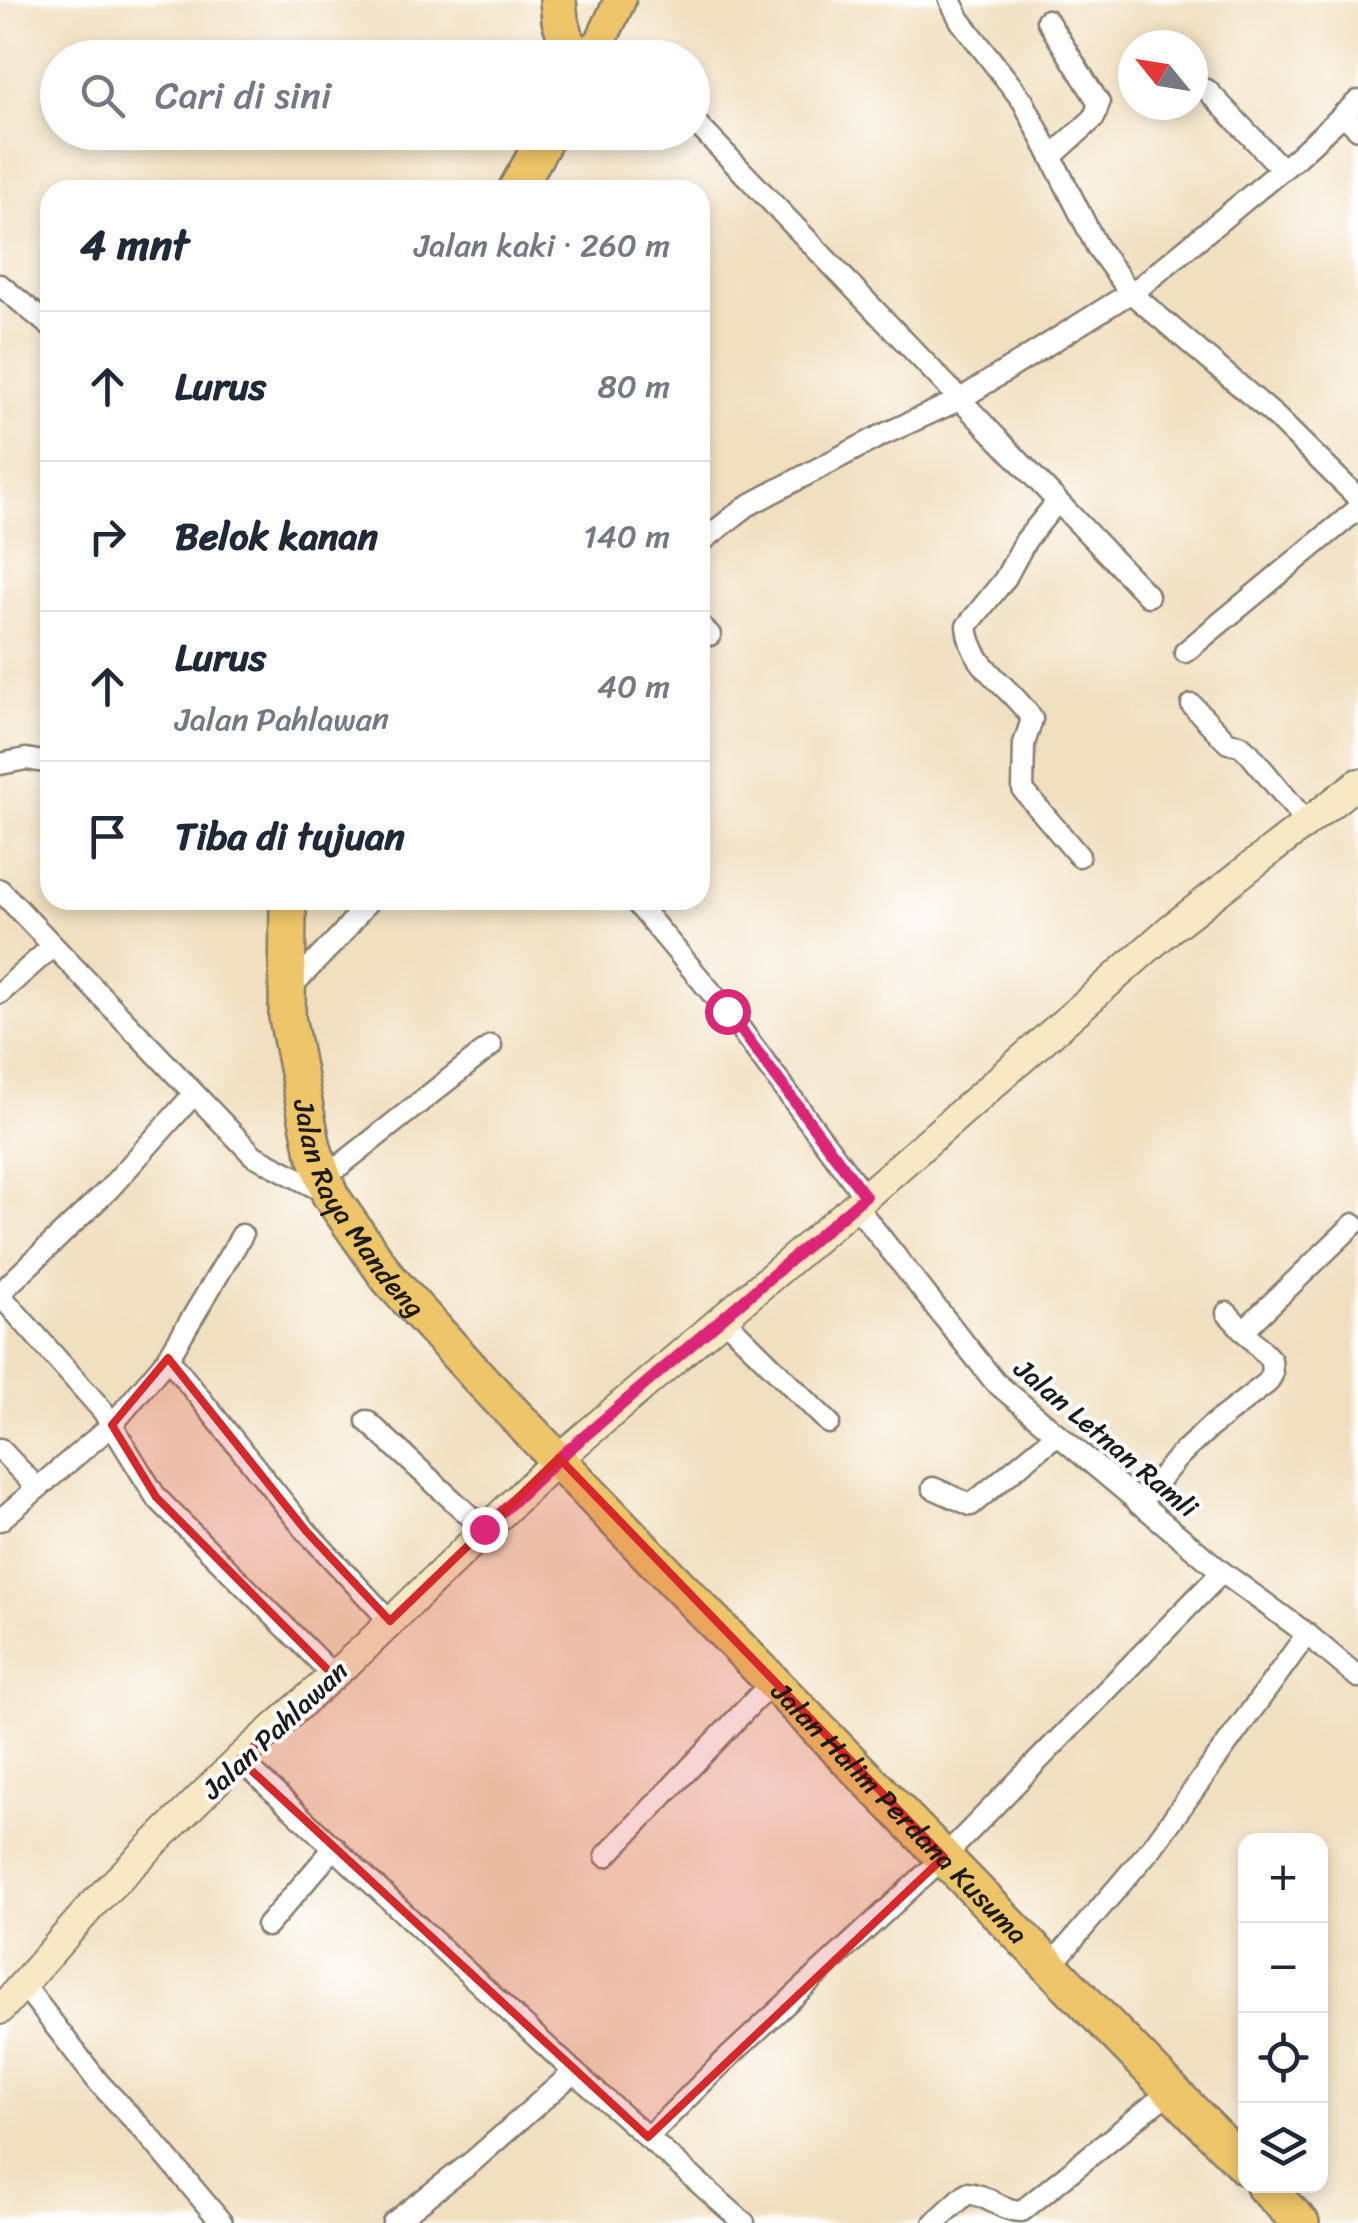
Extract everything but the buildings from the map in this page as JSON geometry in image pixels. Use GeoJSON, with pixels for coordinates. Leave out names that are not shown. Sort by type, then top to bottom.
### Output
{"type":"FeatureCollection","features":[{"type":"Feature","properties":{"kind":"highway"},"geometry":{"type":"LineString","coordinates":[[558,0],[587,40]]}},
{"type":"Feature","properties":{"kind":"highway"},"geometry":{"type":"LineString","coordinates":[[522,180],[539,150]]}},
{"type":"Feature","properties":{"kind":"highway","name":"Jalan Raya Mandeng"},"geometry":{"type":"LineString","coordinates":[[288,910],[286,992],[298,1087],[327,1187],[399,1291],[559,1458]]}},
{"type":"Feature","properties":{"kind":"highway","name":"Jalan Halim Perdana Kusuma"},"geometry":{"type":"LineString","coordinates":[[559,1458],[1238,2159]]}},
{"type":"Feature","properties":{"kind":"highway"},"geometry":{"type":"LineString","coordinates":[[1271,2193],[1302,2223]]}},
{"type":"Feature","properties":{"kind":"main road"},"geometry":{"type":"LineString","coordinates":[[589,40],[618,0]]}},
{"type":"Feature","properties":{"kind":"main road","name":"Jalan Pahlawan"},"geometry":{"type":"LineString","coordinates":[[0,2010],[96,1901],[239,1759],[334,1676],[559,1458],[1170,929],[1358,783]]}},
{"type":"Feature","properties":{"kind":"street"},"geometry":{"type":"LineString","coordinates":[[950,0],[960,20],[1023,101],[1096,247],[1130,292],[1276,416],[1358,498]]}},
{"type":"Feature","properties":{"kind":"street"},"geometry":{"type":"LineString","coordinates":[[1047,20],[1098,104],[1094,118],[1052,156]]}},
{"type":"Feature","properties":{"kind":"street"},"geometry":{"type":"LineString","coordinates":[[1208,91],[1282,169]]}},
{"type":"Feature","properties":{"kind":"street"},"geometry":{"type":"LineString","coordinates":[[710,534],[770,492],[959,400],[1130,292],[1353,115]]}},
{"type":"Feature","properties":{"kind":"street"},"geometry":{"type":"LineString","coordinates":[[710,138],[1148,596]]}},
{"type":"Feature","properties":{"kind":"street"},"geometry":{"type":"LineString","coordinates":[[0,285],[40,318]]}},
{"type":"Feature","properties":{"kind":"street"},"geometry":{"type":"LineString","coordinates":[[1057,502],[967,626],[968,643],[978,660],[1032,719],[1024,744],[1023,790],[1080,856]]}},
{"type":"Feature","properties":{"kind":"street"},"geometry":{"type":"LineString","coordinates":[[1185,652],[1358,509]]}},
{"type":"Feature","properties":{"kind":"street"},"geometry":{"type":"LineString","coordinates":[[1192,705],[1228,743],[1249,752],[1306,823]]}},
{"type":"Feature","properties":{"kind":"street"},"geometry":{"type":"LineString","coordinates":[[0,764],[26,759],[40,761]]}},
{"type":"Feature","properties":{"kind":"street"},"geometry":{"type":"LineString","coordinates":[[0,890],[253,1155],[327,1187],[491,1046]]}},
{"type":"Feature","properties":{"kind":"street"},"geometry":{"type":"LineString","coordinates":[[286,992],[360,910]]}},
{"type":"Feature","properties":{"kind":"street","name":"Jalan Letnan Ramli"},"geometry":{"type":"LineString","coordinates":[[642,910],[727,1011],[860,1201],[995,1382],[1222,1572],[1355,1668]]}},
{"type":"Feature","properties":{"kind":"street"},"geometry":{"type":"LineString","coordinates":[[0,993],[53,946]]}},
{"type":"Feature","properties":{"kind":"street"},"geometry":{"type":"LineString","coordinates":[[194,1094],[109,1190],[0,1294],[112,1425],[156,1498],[334,1676]]}},
{"type":"Feature","properties":{"kind":"street"},"geometry":{"type":"LineString","coordinates":[[1244,1331],[1354,1224]]}},
{"type":"Feature","properties":{"kind":"street"},"geometry":{"type":"LineString","coordinates":[[0,1520],[112,1425],[168,1358],[242,1235]]}},
{"type":"Feature","properties":{"kind":"street"},"geometry":{"type":"LineString","coordinates":[[1139,1504],[1179,1456],[1272,1375],[1271,1360],[1227,1313]]}},
{"type":"Feature","properties":{"kind":"street"},"geometry":{"type":"LineString","coordinates":[[723,1318],[829,1423]]}},
{"type":"Feature","properties":{"kind":"street"},"geometry":{"type":"LineString","coordinates":[[168,1358],[306,1531],[390,1620]]}},
{"type":"Feature","properties":{"kind":"street"},"geometry":{"type":"LineString","coordinates":[[366,1421],[484,1529]]}},
{"type":"Feature","properties":{"kind":"street"},"geometry":{"type":"LineString","coordinates":[[933,1488],[971,1506],[1056,1435]]}},
{"type":"Feature","properties":{"kind":"street"},"geometry":{"type":"LineString","coordinates":[[0,1449],[37,1488]]}},
{"type":"Feature","properties":{"kind":"street"},"geometry":{"type":"LineString","coordinates":[[648,2137],[944,1857],[1222,1572]]}},
{"type":"Feature","properties":{"kind":"street"},"geometry":{"type":"LineString","coordinates":[[1050,1968],[1153,1846],[1307,1634]]}},
{"type":"Feature","properties":{"kind":"street"},"geometry":{"type":"LineString","coordinates":[[606,1856],[772,1682]]}},
{"type":"Feature","properties":{"kind":"street"},"geometry":{"type":"LineString","coordinates":[[239,1759],[574,2072],[744,2223]]}},
{"type":"Feature","properties":{"kind":"street"},"geometry":{"type":"LineString","coordinates":[[266,1926],[334,1847]]}},
{"type":"Feature","properties":{"kind":"street"},"geometry":{"type":"LineString","coordinates":[[22,1984],[100,2084],[222,2223]]}},
{"type":"Feature","properties":{"kind":"street"},"geometry":{"type":"LineString","coordinates":[[393,2223],[472,2162],[574,2072]]}},
{"type":"Feature","properties":{"kind":"street"},"geometry":{"type":"LineString","coordinates":[[934,2223],[967,2193],[1012,2212],[1022,2212],[1170,2091]]}},
{"type":"Feature","properties":{"kind":"highlighted area"},"geometry":{"type":"Polygon","coordinates":[[[168,1358],[306,1531],[390,1621],[559,1458],[944,1857],[648,2137],[239,1759],[334,1676],[156,1497],[112,1425],[168,1358]]]}},
{"type":"Feature","properties":{"kind":"route"},"geometry":{"type":"LineString","coordinates":[[484,1529],[559,1458],[865,1196],[727,1011]]}}]}
